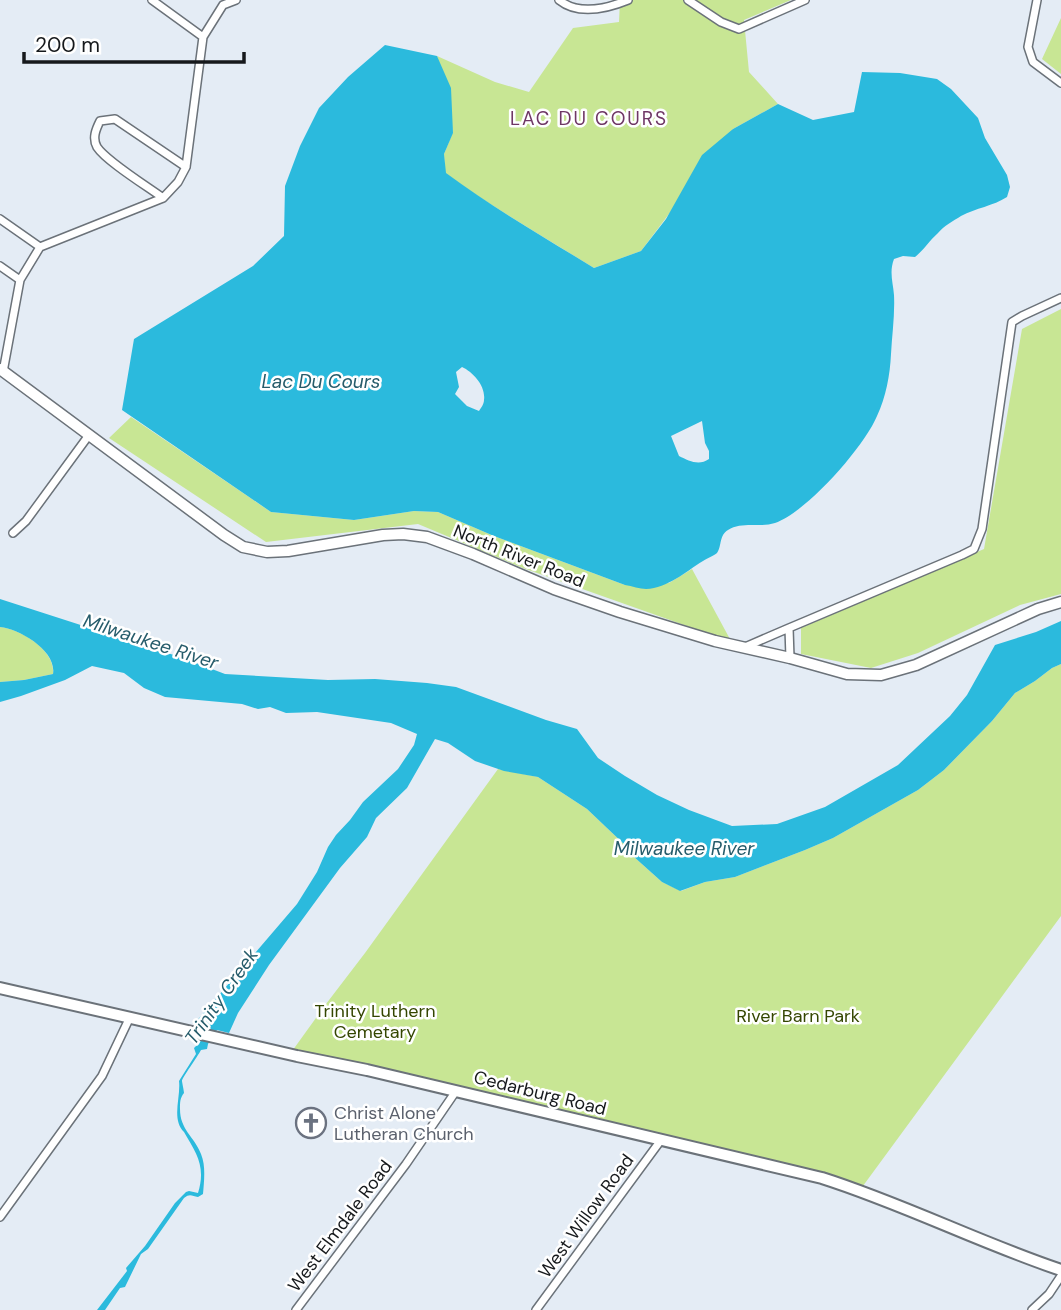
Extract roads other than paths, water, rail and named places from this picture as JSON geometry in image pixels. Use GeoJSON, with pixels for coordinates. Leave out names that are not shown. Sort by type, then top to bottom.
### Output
{"type":"FeatureCollection","features":[{"type":"Feature","properties":{"kind":"main road","name":"Cedarburg Road"},"geometry":{"type":"LineString","coordinates":[[0,988],[456,1091],[822,1178],[860,1190],[1019,1256],[1061,1269]]}},
{"type":"Feature","properties":{"kind":"street"},"geometry":{"type":"LineString","coordinates":[[152,0],[202,37]]}},
{"type":"Feature","properties":{"kind":"street"},"geometry":{"type":"LineString","coordinates":[[2,371],[20,280],[40,247],[163,198],[178,182],[186,167],[202,37],[219,2],[236,0]]}},
{"type":"Feature","properties":{"kind":"street"},"geometry":{"type":"LineString","coordinates":[[559,0],[590,10],[602,4],[615,5],[628,0]]}},
{"type":"Feature","properties":{"kind":"street"},"geometry":{"type":"LineString","coordinates":[[688,0],[721,22],[739,29],[805,0]]}},
{"type":"Feature","properties":{"kind":"street"},"geometry":{"type":"LineString","coordinates":[[1037,0],[1028,47],[1033,62],[1061,83]]}},
{"type":"Feature","properties":{"kind":"street"},"geometry":{"type":"LineString","coordinates":[[163,198],[96,146],[95,133],[100,121],[115,120],[186,167]]}},
{"type":"Feature","properties":{"kind":"street"},"geometry":{"type":"LineString","coordinates":[[0,219],[40,247]]}},
{"type":"Feature","properties":{"kind":"street"},"geometry":{"type":"LineString","coordinates":[[0,266],[20,280]]}},
{"type":"Feature","properties":{"kind":"street"},"geometry":{"type":"LineString","coordinates":[[745,647],[974,549],[982,529],[1012,322],[1061,298]]}},
{"type":"Feature","properties":{"kind":"street","name":"North River Road"},"geometry":{"type":"LineString","coordinates":[[2,371],[223,535],[243,547],[267,552],[288,551],[383,534],[416,535],[456,547],[528,579],[684,633],[847,674],[881,675],[916,665],[1038,609],[1061,602]]}},
{"type":"Feature","properties":{"kind":"street"},"geometry":{"type":"LineString","coordinates":[[13,533],[26,521],[89,435]]}},
{"type":"Feature","properties":{"kind":"street"},"geometry":{"type":"LineString","coordinates":[[789,628],[790,658]]}},
{"type":"Feature","properties":{"kind":"street"},"geometry":{"type":"LineString","coordinates":[[0,1217],[102,1076],[130,1017]]}},
{"type":"Feature","properties":{"kind":"street","name":"West Elmdale Road"},"geometry":{"type":"LineString","coordinates":[[296,1310],[406,1164],[456,1091]]}},
{"type":"Feature","properties":{"kind":"street","name":"West Willow Road"},"geometry":{"type":"LineString","coordinates":[[536,1310],[661,1140]]}},
{"type":"Feature","properties":{"kind":"street"},"geometry":{"type":"LineString","coordinates":[[1032,1310],[1049,1294],[1061,1276]]}},
{"type":"Feature","properties":{"kind":"water","name":"Lac Du Cours"},"geometry":{"type":"Polygon","coordinates":[[[385,45],[437,56],[451,88],[453,133],[444,154],[446,173],[594,268],[641,251],[666,219],[702,155],[733,129],[778,104],[813,120],[854,112],[862,72],[900,73],[937,79],[951,89],[978,118],[985,138],[1007,175],[1010,187],[1007,197],[967,213],[946,226],[915,257],[903,256],[894,259],[894,317],[890,370],[885,394],[870,429],[833,477],[788,517],[775,523],[733,527],[723,535],[716,554],[669,583],[641,589],[494,536],[438,512],[414,511],[354,520],[271,512],[122,410],[134,339],[253,266],[284,236],[285,186],[300,146],[319,108],[348,77],[385,45]],[[462,367],[456,372],[459,387],[455,394],[467,406],[479,411],[484,401],[483,390],[474,376],[462,367]],[[702,421],[671,436],[679,456],[698,462],[709,459],[702,421]]]}},
{"type":"Feature","properties":{"kind":"water","name":"Milwaukee River"},"geometry":{"type":"Polygon","coordinates":[[[0,599],[225,674],[328,680],[375,679],[456,687],[577,729],[598,758],[625,776],[689,810],[732,826],[777,824],[825,807],[898,765],[950,716],[967,695],[995,645],[1061,621],[1061,664],[1015,693],[944,770],[918,790],[833,838],[805,850],[735,877],[705,882],[680,891],[662,882],[587,809],[538,777],[504,771],[475,761],[448,743],[435,739],[407,788],[376,818],[367,837],[340,868],[269,965],[238,1013],[229,1033],[217,1030],[207,1049],[201,1050],[182,1081],[184,1093],[180,1102],[181,1116],[203,1159],[203,1194],[184,1198],[148,1249],[141,1254],[125,1287],[120,1288],[105,1310],[97,1310],[175,1203],[186,1192],[198,1193],[201,1168],[193,1147],[180,1127],[177,1114],[179,1081],[196,1054],[194,1048],[211,1028],[195,1023],[297,904],[336,835],[363,802],[398,769],[414,745],[417,734],[391,723],[317,712],[286,713],[270,707],[258,709],[242,704],[165,697],[144,688],[124,673],[92,666],[65,680],[0,702],[0,682],[53,674],[53,665],[36,643],[17,632],[0,627],[0,599]]]}},
{"type":"Feature","properties":{"kind":"place","name":"Christ Alone Lutheran Church"},"geometry":{"type":"Point","coordinates":[311,1123]}},
{"type":"Feature","properties":{"kind":"district","name":"LAC DU COURS"},"geometry":{"type":"Point","coordinates":[589,118]}},
{"type":"Feature","properties":{"kind":"water label","name":"Trinity Creek"},"geometry":{"type":"Point","coordinates":[221,996]}},
{"type":"Feature","properties":{"kind":"park label","name":"River Barn Park"},"geometry":{"type":"Point","coordinates":[798,1016]}},
{"type":"Feature","properties":{"kind":"park label","name":"Trinity Luthern Cemetary"},"geometry":{"type":"Point","coordinates":[375,1021]}}]}
